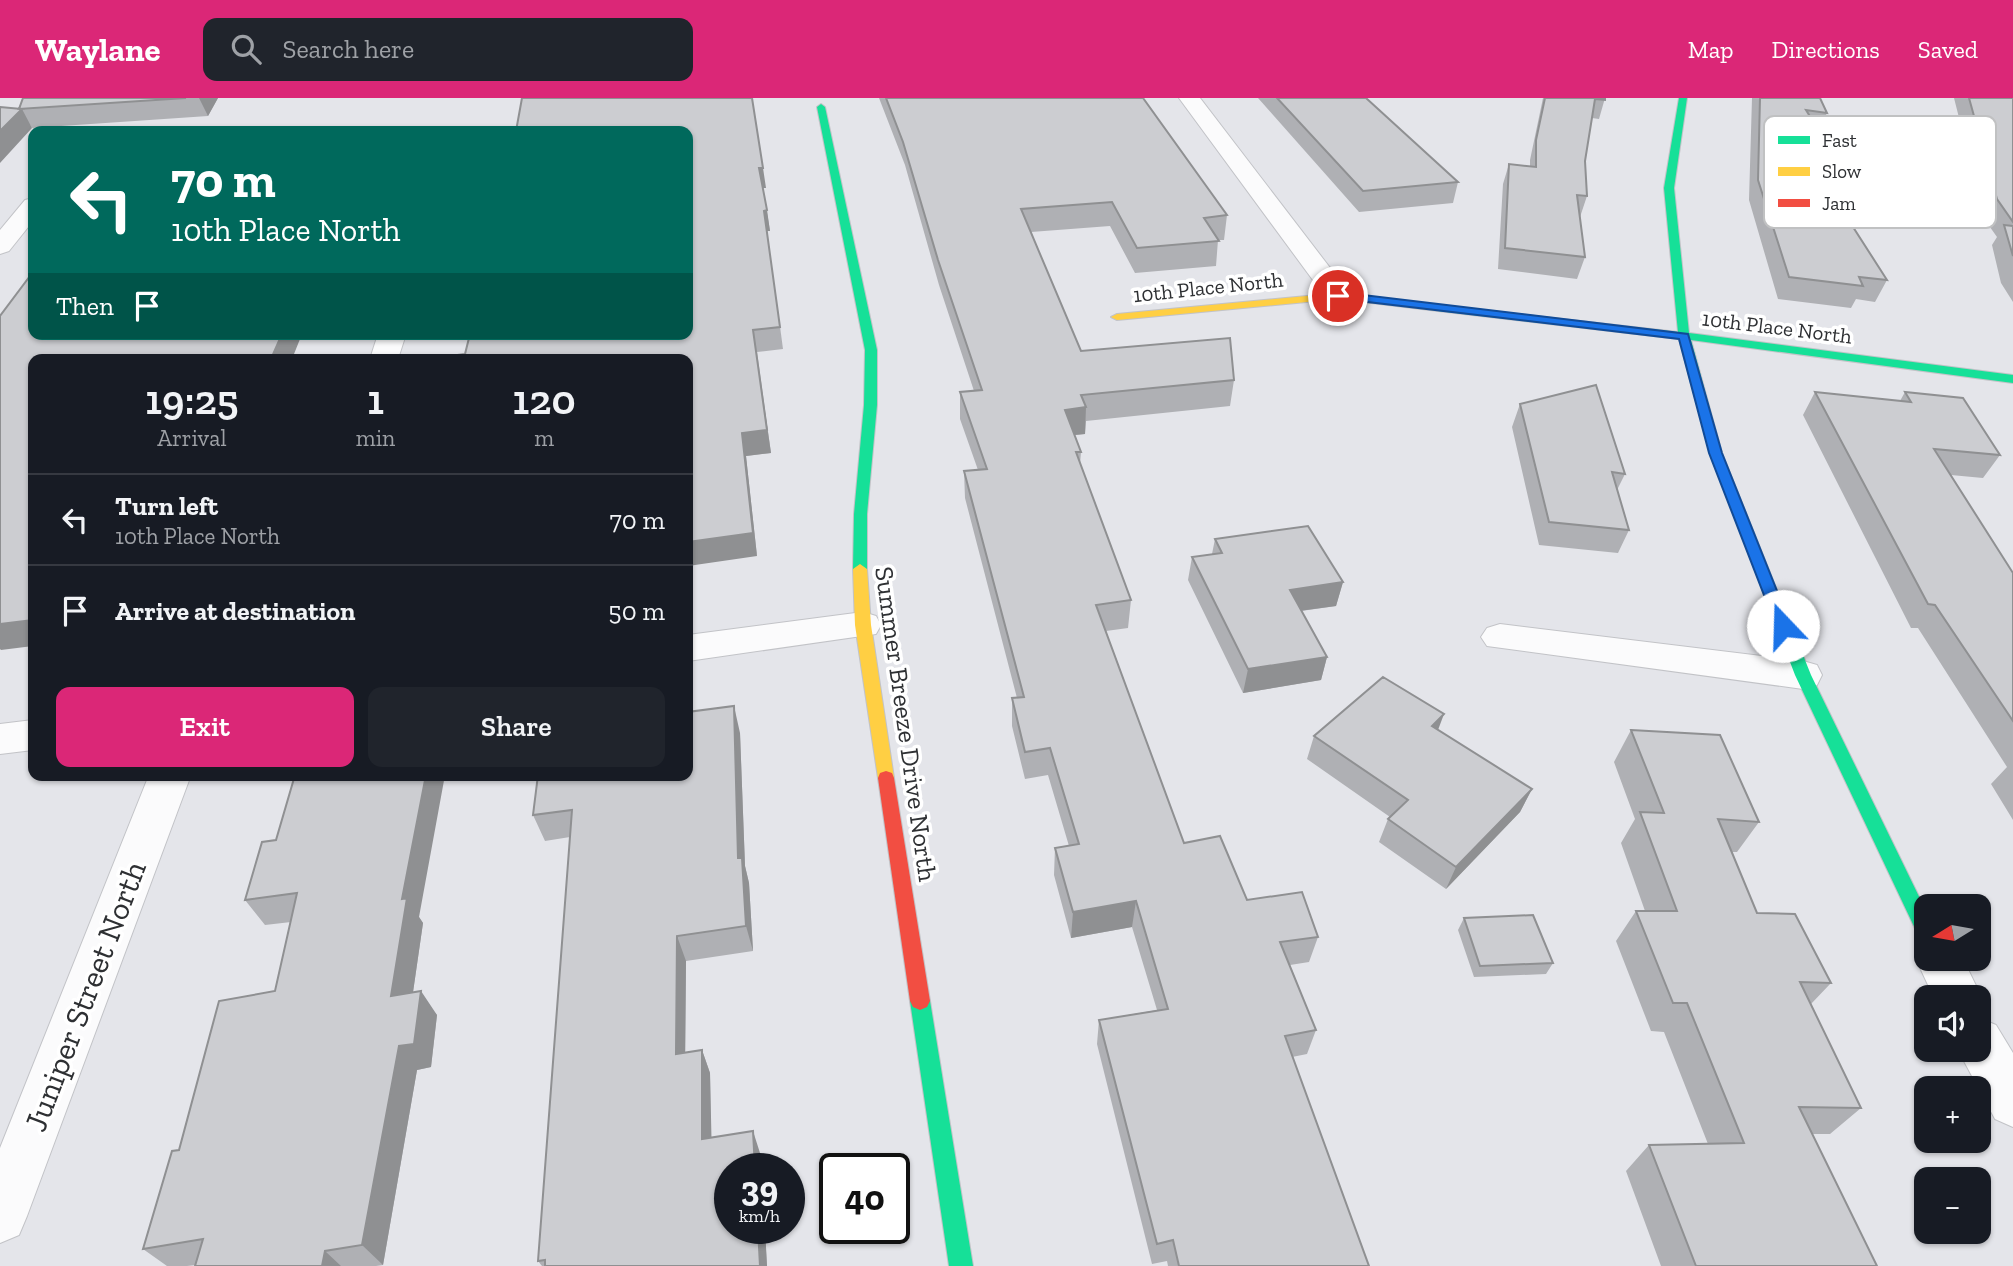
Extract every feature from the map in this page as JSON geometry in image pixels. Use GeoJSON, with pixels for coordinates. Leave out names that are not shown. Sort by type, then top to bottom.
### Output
{"type":"FeatureCollection","features":[{"type":"Feature","properties":{"kind":"street"},"geometry":{"type":"LineString","coordinates":[[1189,98],[1338,296]]}},
{"type":"Feature","properties":{"kind":"street"},"geometry":{"type":"LineString","coordinates":[[1683,98],[1669,188],[1684,336],[1716,453],[1802,675],[1914,906]]}},
{"type":"Feature","properties":{"kind":"street","name":"Summer Breeze Drive North"},"geometry":{"type":"LineString","coordinates":[[821,107],[871,350],[873,389],[858,532],[863,625],[961,1266]]}},
{"type":"Feature","properties":{"kind":"street"},"geometry":{"type":"LineString","coordinates":[[0,246],[28,211]]}},
{"type":"Feature","properties":{"kind":"street","name":"10th Place North"},"geometry":{"type":"LineString","coordinates":[[1117,317],[1338,296],[1684,336],[2013,379]]}},
{"type":"Feature","properties":{"kind":"street"},"geometry":{"type":"LineString","coordinates":[[693,647],[863,625]]}},
{"type":"Feature","properties":{"kind":"street"},"geometry":{"type":"LineString","coordinates":[[1500,637],[1802,675]]}},
{"type":"Feature","properties":{"kind":"street"},"geometry":{"type":"LineString","coordinates":[[0,739],[28,736]]}},
{"type":"Feature","properties":{"kind":"street","name":"Juniper Street North"},"geometry":{"type":"LineString","coordinates":[[0,1216],[168,781]]}},
{"type":"Feature","properties":{"kind":"street"},"geometry":{"type":"LineString","coordinates":[[1991,1062],[2013,1102]]}},
{"type":"Feature","properties":{"kind":"building"},"geometry":{"type":"Polygon","coordinates":[[[23,98],[186,98],[19,109],[23,98]]]}},
{"type":"Feature","properties":{"kind":"building"},"geometry":{"type":"Polygon","coordinates":[[[522,98],[752,98],[763,168],[759,168],[767,210],[764,211],[780,327],[753,330],[767,430],[742,433],[753,533],[693,541],[693,354],[465,354],[468,340],[693,340],[693,126],[517,126],[522,98]]]}},
{"type":"Feature","properties":{"kind":"building"},"geometry":{"type":"Polygon","coordinates":[[[886,98],[1143,98],[1227,215],[1204,218],[1219,241],[1137,248],[1112,202],[1021,209],[1081,351],[1230,338],[1234,380],[1081,395],[1086,407],[1065,410],[1081,452],[1076,452],[1131,600],[1096,605],[1184,843],[1220,836],[1247,900],[1302,892],[1318,937],[1280,942],[1316,1030],[1285,1036],[1369,1266],[1179,1266],[1173,1240],[1157,1244],[1099,1020],[1168,1009],[1136,901],[1073,912],[1055,848],[1079,844],[1050,748],[1025,752],[1012,698],[1024,697],[964,471],[987,469],[960,392],[982,390],[938,260],[903,142],[886,98]]]}},
{"type":"Feature","properties":{"kind":"building"},"geometry":{"type":"Polygon","coordinates":[[[1277,98],[1366,98],[1458,182],[1363,191],[1277,98]]]}},
{"type":"Feature","properties":{"kind":"building"},"geometry":{"type":"Polygon","coordinates":[[[1545,98],[1605,98],[1595,99],[1585,161],[1587,196],[1577,195],[1585,257],[1505,248],[1509,164],[1536,167],[1536,140],[1545,98]]]}},
{"type":"Feature","properties":{"kind":"building"},"geometry":{"type":"Polygon","coordinates":[[[1760,98],[1820,98],[1827,113],[1806,110],[1810,116],[1764,116],[1764,199],[1758,180],[1760,98]]]}},
{"type":"Feature","properties":{"kind":"building"},"geometry":{"type":"Polygon","coordinates":[[[1969,98],[2013,98],[2013,222],[1996,195],[1996,116],[1974,116],[1969,98]]]}},
{"type":"Feature","properties":{"kind":"building"},"geometry":{"type":"Polygon","coordinates":[[[0,107],[22,109],[0,131],[0,107]]]}},
{"type":"Feature","properties":{"kind":"building"},"geometry":{"type":"Polygon","coordinates":[[[2004,225],[2013,226],[2013,256],[2004,225]]]}},
{"type":"Feature","properties":{"kind":"building"},"geometry":{"type":"Polygon","coordinates":[[[1773,228],[1854,228],[1887,280],[1859,277],[1863,286],[1789,277],[1773,228]]]}},
{"type":"Feature","properties":{"kind":"building"},"geometry":{"type":"Polygon","coordinates":[[[28,279],[28,340],[279,340],[273,354],[28,354],[28,621],[0,624],[0,316],[28,279]]]}},
{"type":"Feature","properties":{"kind":"building"},"geometry":{"type":"Polygon","coordinates":[[[1596,385],[1625,474],[1612,472],[1629,530],[1549,522],[1520,404],[1596,385]]]}},
{"type":"Feature","properties":{"kind":"building"},"geometry":{"type":"Polygon","coordinates":[[[1815,392],[1911,402],[1905,392],[1963,398],[2000,455],[1934,449],[2013,573],[2013,721],[1935,605],[1928,604],[1815,392]]]}},
{"type":"Feature","properties":{"kind":"building"},"geometry":{"type":"Polygon","coordinates":[[[1308,526],[1343,582],[1290,590],[1327,657],[1248,669],[1192,557],[1222,553],[1215,539],[1308,526]]]}},
{"type":"Feature","properties":{"kind":"building"},"geometry":{"type":"Polygon","coordinates":[[[1383,677],[1444,714],[1432,726],[1532,789],[1456,867],[1388,819],[1408,800],[1314,736],[1383,677]]]}},
{"type":"Feature","properties":{"kind":"building"},"geometry":{"type":"Polygon","coordinates":[[[734,706],[738,858],[742,858],[746,926],[677,936],[676,1054],[702,1050],[702,1139],[753,1131],[754,1153],[714,1153],[714,1244],[759,1244],[760,1266],[545,1266],[545,1260],[538,1261],[572,810],[533,815],[537,781],[693,781],[693,711],[734,706]]]}},
{"type":"Feature","properties":{"kind":"building"},"geometry":{"type":"Polygon","coordinates":[[[1631,730],[1720,735],[1759,822],[1718,819],[1757,913],[1795,914],[1831,983],[1800,982],[1861,1108],[1799,1107],[1877,1266],[1696,1266],[1649,1145],[1744,1143],[1687,1003],[1673,1003],[1636,911],[1677,911],[1640,812],[1664,813],[1631,730]]]}},
{"type":"Feature","properties":{"kind":"building"},"geometry":{"type":"Polygon","coordinates":[[[293,781],[425,781],[402,899],[407,898],[391,996],[421,991],[414,1044],[399,1046],[362,1245],[325,1251],[322,1266],[195,1266],[203,1239],[143,1249],[172,1151],[179,1150],[219,1001],[275,991],[297,893],[245,900],[262,842],[276,840],[293,781]]]}},
{"type":"Feature","properties":{"kind":"building"},"geometry":{"type":"Polygon","coordinates":[[[1533,915],[1553,963],[1480,966],[1464,918],[1533,915]]]}},
{"type":"Feature","properties":{"kind":"traffic: fast"},"geometry":{"type":"LineString","coordinates":[[1683,98],[1669,188],[1684,336],[1716,453],[1803,675],[1914,906]]}},
{"type":"Feature","properties":{"kind":"traffic: fast"},"geometry":{"type":"LineString","coordinates":[[821,107],[871,350],[872,378],[859,542],[860,569]]}},
{"type":"Feature","properties":{"kind":"traffic: fast"},"geometry":{"type":"LineString","coordinates":[[1438,308],[1684,336],[2013,379]]}},
{"type":"Feature","properties":{"kind":"traffic: fast"},"geometry":{"type":"LineString","coordinates":[[920,1001],[961,1266]]}},
{"type":"Feature","properties":{"kind":"traffic: slow"},"geometry":{"type":"LineString","coordinates":[[1117,317],[1338,296],[1438,308]]}},
{"type":"Feature","properties":{"kind":"traffic: slow"},"geometry":{"type":"LineString","coordinates":[[860,569],[863,625],[886,778]]}},
{"type":"Feature","properties":{"kind":"traffic: jam"},"geometry":{"type":"LineString","coordinates":[[886,778],[920,1001]]}},
{"type":"Feature","properties":{"kind":"route"},"geometry":{"type":"LineString","coordinates":[[1338,296],[1684,336],[1716,453],[1783,626]]}}]}
